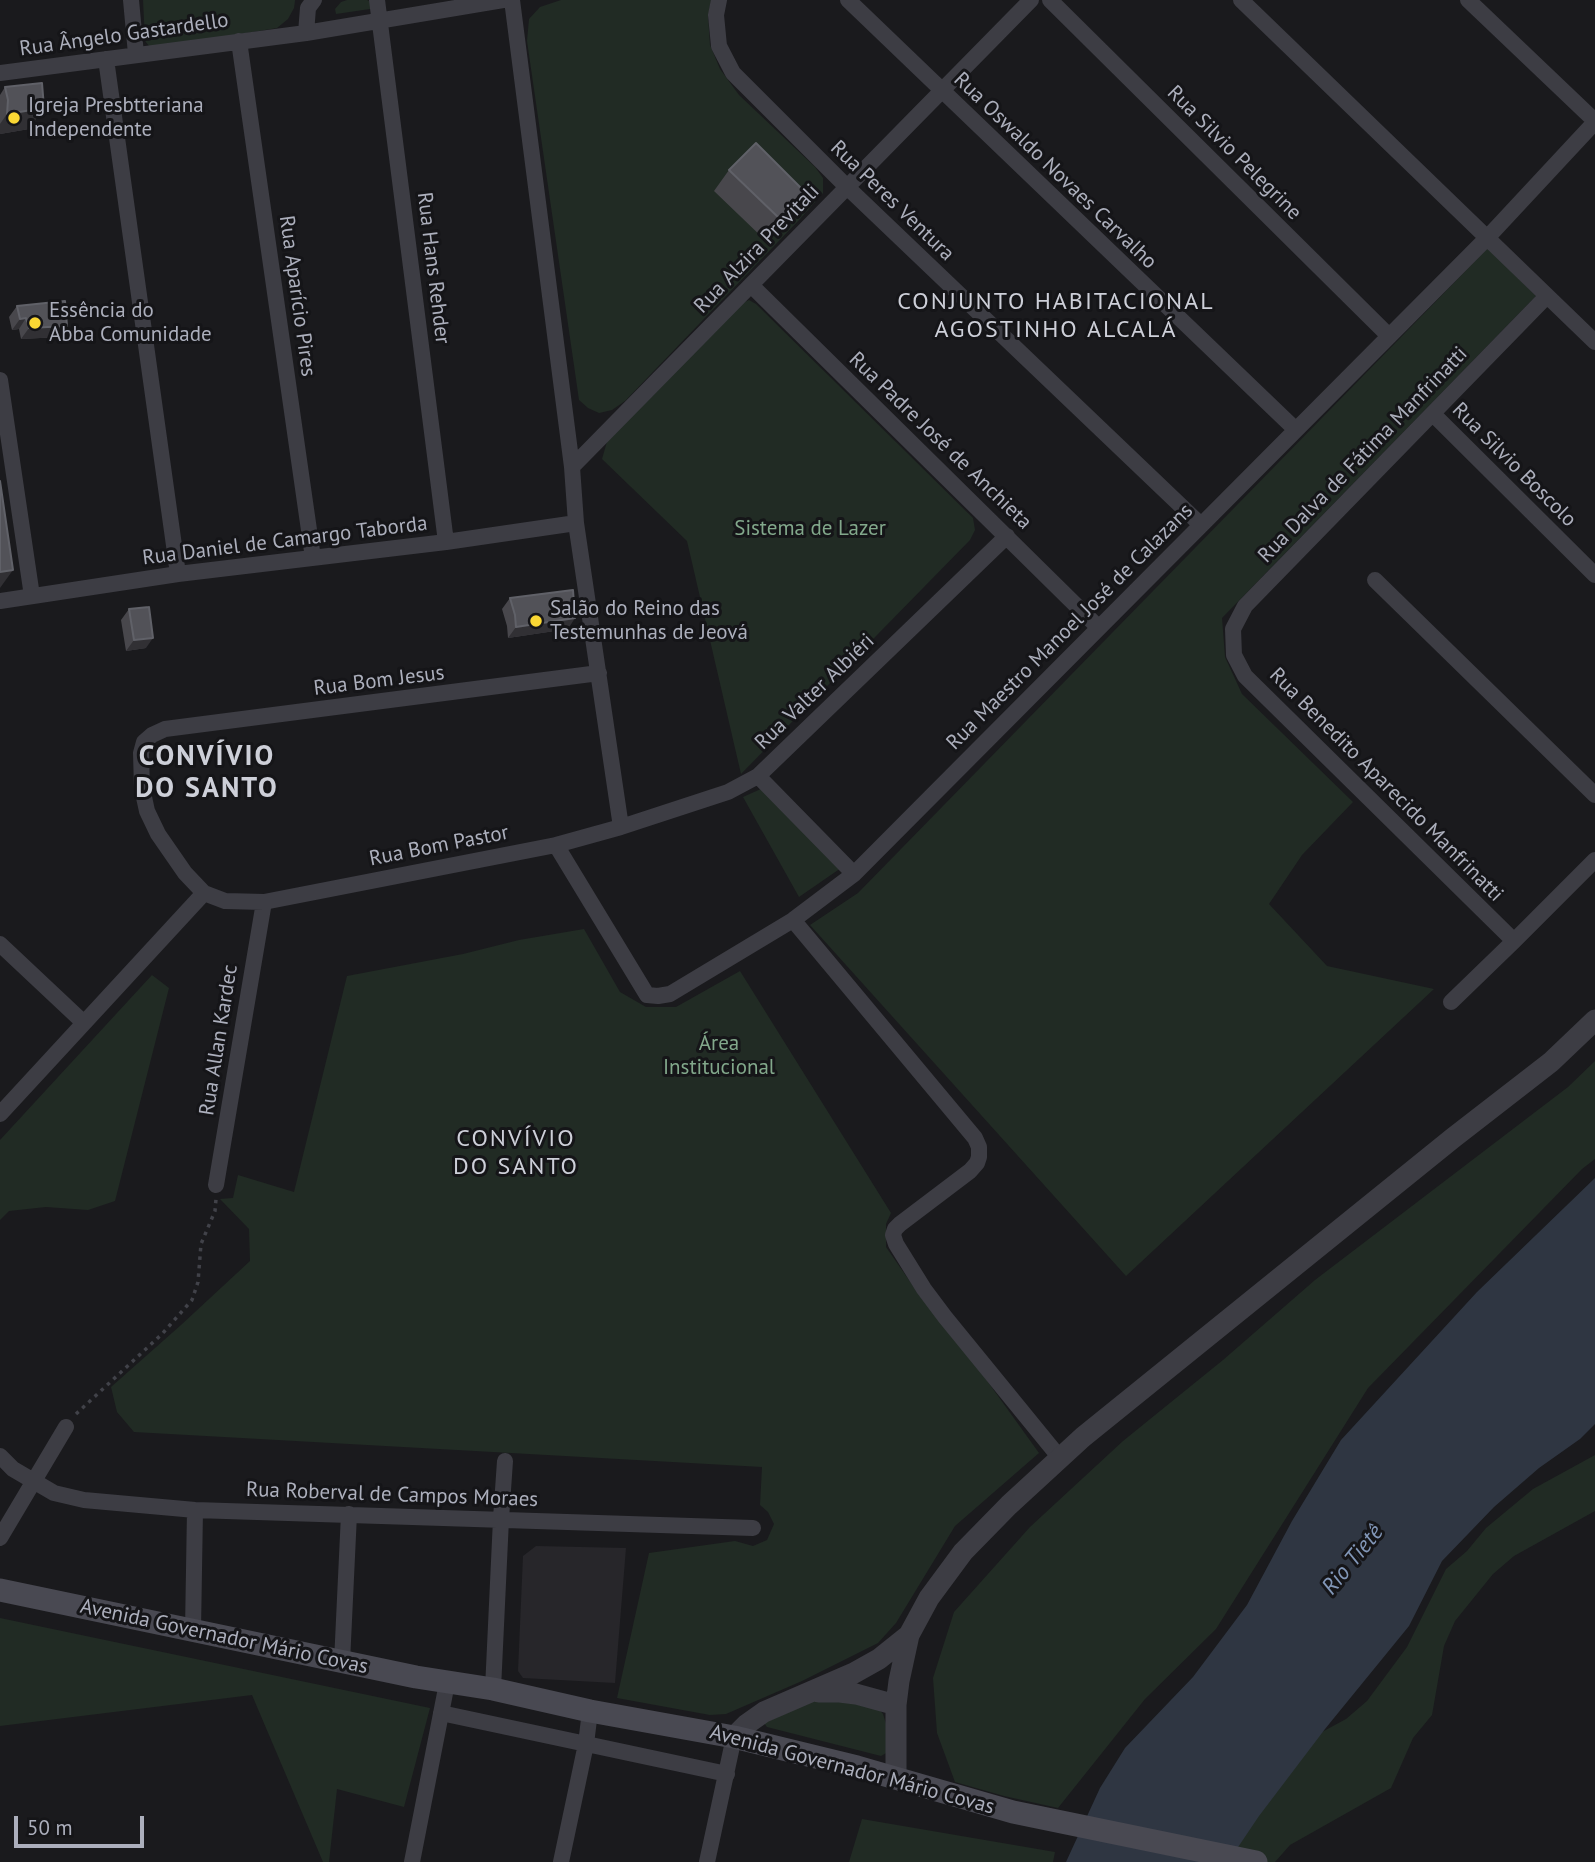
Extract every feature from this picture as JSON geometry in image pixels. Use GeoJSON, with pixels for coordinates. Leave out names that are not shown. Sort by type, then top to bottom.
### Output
{"type":"FeatureCollection","features":[{"type":"Feature","properties":{"kind":"main road","name":"Avenida Governador Mário Covas"},"geometry":{"type":"LineString","coordinates":[[0,1590],[342,1662],[734,1737],[896,1778],[1013,1812],[1256,1862]]}},
{"type":"Feature","properties":{"kind":"street"},"geometry":{"type":"LineString","coordinates":[[131,0],[136,54]]}},
{"type":"Feature","properties":{"kind":"street"},"geometry":{"type":"LineString","coordinates":[[306,33],[308,8],[314,0]]}},
{"type":"Feature","properties":{"kind":"street","name":"Rua Hans Rehder"},"geometry":{"type":"LineString","coordinates":[[377,0],[446,542]]}},
{"type":"Feature","properties":{"kind":"street","name":"Rua Ângelo Gastardello"},"geometry":{"type":"LineString","coordinates":[[0,73],[306,33],[503,0]]}},
{"type":"Feature","properties":{"kind":"street"},"geometry":{"type":"LineString","coordinates":[[512,0],[572,467],[576,523],[621,827]]}},
{"type":"Feature","properties":{"kind":"street","name":"Rua Peres Ventura"},"geometry":{"type":"LineString","coordinates":[[719,0],[716,15],[719,46],[733,73],[846,187],[1201,525]]}},
{"type":"Feature","properties":{"kind":"street","name":"Rua Oswaldo Novaes Carvalho"},"geometry":{"type":"LineString","coordinates":[[848,0],[1296,430]]}},
{"type":"Feature","properties":{"kind":"street","name":"Rua Alzira Previtali"},"geometry":{"type":"LineString","coordinates":[[572,467],[1031,0]]}},
{"type":"Feature","properties":{"kind":"street","name":"Rua Silvio Pelegrine"},"geometry":{"type":"LineString","coordinates":[[1050,0],[1389,336]]}},
{"type":"Feature","properties":{"kind":"street"},"geometry":{"type":"LineString","coordinates":[[1241,0],[1595,342]]}},
{"type":"Feature","properties":{"kind":"street"},"geometry":{"type":"LineString","coordinates":[[1468,0],[1595,121]]}},
{"type":"Feature","properties":{"kind":"street","name":"Rua Aparício Pires"},"geometry":{"type":"LineString","coordinates":[[239,41],[313,558]]}},
{"type":"Feature","properties":{"kind":"street"},"geometry":{"type":"LineString","coordinates":[[106,59],[178,574]]}},
{"type":"Feature","properties":{"kind":"street","name":"Rua Maestro Manoel José de Calazans"},"geometry":{"type":"LineString","coordinates":[[556,845],[647,995],[670,994],[793,920],[854,874],[1487,237],[1595,121]]}},
{"type":"Feature","properties":{"kind":"street","name":"Rua Padre José de Anchieta"},"geometry":{"type":"LineString","coordinates":[[752,286],[1099,628]]}},
{"type":"Feature","properties":{"kind":"street","name":"Rua Dalva de Fátima Manfrinatti"},"geometry":{"type":"LineString","coordinates":[[1234,655],[1233,629],[1245,606],[1548,296]]}},
{"type":"Feature","properties":{"kind":"street"},"geometry":{"type":"LineString","coordinates":[[0,380],[32,596]]}},
{"type":"Feature","properties":{"kind":"street","name":"Rua Silvio Boscolo"},"geometry":{"type":"LineString","coordinates":[[1433,414],[1595,575]]}},
{"type":"Feature","properties":{"kind":"street","name":"Rua Daniel de Camargo Taborda"},"geometry":{"type":"LineString","coordinates":[[0,601],[178,574],[446,542],[576,523]]}},
{"type":"Feature","properties":{"kind":"street","name":"Rua Valter Albiéri"},"geometry":{"type":"LineString","coordinates":[[621,827],[728,792],[758,776],[1007,536]]}},
{"type":"Feature","properties":{"kind":"street"},"geometry":{"type":"LineString","coordinates":[[1376,580],[1595,795]]}},
{"type":"Feature","properties":{"kind":"street","name":"Rua Benedito Aparecido Manfrinatti"},"geometry":{"type":"LineString","coordinates":[[1234,655],[1245,677],[1514,941]]}},
{"type":"Feature","properties":{"kind":"street","name":"Rua Bom Jesus"},"geometry":{"type":"LineString","coordinates":[[204,893],[185,873],[158,834],[147,811],[142,788],[141,753],[144,742],[152,735],[165,729],[599,674]]}},
{"type":"Feature","properties":{"kind":"street"},"geometry":{"type":"LineString","coordinates":[[758,776],[854,874]]}},
{"type":"Feature","properties":{"kind":"street","name":"Rua Bom Pastor"},"geometry":{"type":"LineString","coordinates":[[204,893],[225,901],[264,902],[556,845],[621,827]]}},
{"type":"Feature","properties":{"kind":"street"},"geometry":{"type":"LineString","coordinates":[[1451,1002],[1595,860]]}},
{"type":"Feature","properties":{"kind":"street"},"geometry":{"type":"LineString","coordinates":[[0,1114],[204,893]]}},
{"type":"Feature","properties":{"kind":"street","name":"Rua Allan Kardec"},"geometry":{"type":"LineString","coordinates":[[216,1185],[264,902]]}},
{"type":"Feature","properties":{"kind":"street"},"geometry":{"type":"LineString","coordinates":[[793,920],[975,1138],[979,1147],[977,1163],[900,1224],[893,1235],[924,1289],[1060,1458]]}},
{"type":"Feature","properties":{"kind":"street"},"geometry":{"type":"LineString","coordinates":[[0,944],[84,1023]]}},
{"type":"Feature","properties":{"kind":"street"},"geometry":{"type":"LineString","coordinates":[[896,1778],[896,1705],[909,1635],[929,1598],[962,1552],[1083,1437],[1551,1062],[1595,1020]]}},
{"type":"Feature","properties":{"kind":"street"},"geometry":{"type":"LineString","coordinates":[[0,1538],[66,1427]]}},
{"type":"Feature","properties":{"kind":"street","name":"Rua Roberval de Campos Moraes"},"geometry":{"type":"LineString","coordinates":[[0,1456],[13,1469],[54,1493],[84,1500],[195,1510],[753,1528]]}},
{"type":"Feature","properties":{"kind":"street"},"geometry":{"type":"LineString","coordinates":[[493,1689],[505,1461]]}},
{"type":"Feature","properties":{"kind":"street"},"geometry":{"type":"LineString","coordinates":[[193,1630],[195,1510]]}},
{"type":"Feature","properties":{"kind":"street"},"geometry":{"type":"LineString","coordinates":[[342,1662],[349,1514]]}},
{"type":"Feature","properties":{"kind":"street"},"geometry":{"type":"LineString","coordinates":[[708,1862],[734,1737],[764,1712],[854,1673],[879,1659],[909,1635]]}},
{"type":"Feature","properties":{"kind":"street"},"geometry":{"type":"LineString","coordinates":[[412,1862],[447,1683]]}},
{"type":"Feature","properties":{"kind":"street"},"geometry":{"type":"LineString","coordinates":[[807,1693],[856,1694],[896,1705]]}},
{"type":"Feature","properties":{"kind":"street"},"geometry":{"type":"LineString","coordinates":[[561,1862],[586,1744],[590,1711]]}},
{"type":"Feature","properties":{"kind":"street"},"geometry":{"type":"LineString","coordinates":[[441,1713],[727,1774]]}},
{"type":"Feature","properties":{"kind":"path"},"geometry":{"type":"LineString","coordinates":[[66,1427],[80,1409],[162,1334],[192,1300],[198,1282],[201,1244],[215,1211],[216,1185]]}},
{"type":"Feature","properties":{"kind":"shaded area"},"geometry":{"type":"Polygon","coordinates":[[[536,1546],[626,1548],[615,1683],[523,1678],[518,1671],[523,1556],[536,1546]]]}},
{"type":"Feature","properties":{"kind":"green space"},"geometry":{"type":"Polygon","coordinates":[[[143,0],[295,1],[288,19],[277,28],[150,47],[145,41],[143,0]]]}},
{"type":"Feature","properties":{"kind":"green space"},"geometry":{"type":"Polygon","coordinates":[[[347,0],[367,0],[373,3],[370,9],[336,14],[335,9],[347,0]]]}},
{"type":"Feature","properties":{"kind":"green space"},"geometry":{"type":"Polygon","coordinates":[[[561,0],[711,0],[708,16],[710,45],[720,69],[739,95],[815,167],[823,178],[823,193],[800,219],[625,401],[612,410],[599,413],[579,400],[527,41],[529,19],[540,7],[561,0]]]}},
{"type":"Feature","properties":{"kind":"green space"},"geometry":{"type":"Polygon","coordinates":[[[1488,248],[1536,296],[1222,618],[1225,657],[1242,694],[1353,802],[1302,855],[1269,904],[1327,966],[1434,989],[1126,1276],[810,925],[858,893],[1488,248]]]}},
{"type":"Feature","properties":{"kind":"green space","name":"Sistema de Lazer"},"geometry":{"type":"Polygon","coordinates":[[[749,300],[973,518],[975,530],[970,540],[741,774],[687,541],[602,459],[608,438],[749,300]]]}},
{"type":"Feature","properties":{"kind":"green space"},"geometry":{"type":"Polygon","coordinates":[[[763,788],[841,868],[799,897],[743,797],[763,788]]]}},
{"type":"Feature","properties":{"kind":"green space","name":"Área Institucional"},"geometry":{"type":"Polygon","coordinates":[[[584,929],[620,992],[646,1007],[676,1007],[740,971],[891,1213],[886,1224],[886,1247],[1039,1453],[955,1526],[896,1623],[878,1643],[802,1681],[726,1714],[710,1715],[617,1698],[649,1553],[735,1541],[753,1546],[767,1540],[774,1524],[768,1512],[760,1505],[762,1467],[134,1432],[117,1412],[111,1387],[250,1261],[249,1229],[220,1199],[233,1198],[238,1175],[294,1192],[347,976],[584,929]]]}},
{"type":"Feature","properties":{"kind":"green space"},"geometry":{"type":"Polygon","coordinates":[[[152,975],[169,988],[115,1201],[88,1210],[46,1207],[9,1211],[0,1220],[0,1140],[152,975]]]}},
{"type":"Feature","properties":{"kind":"green space"},"geometry":{"type":"Polygon","coordinates":[[[1595,1061],[1595,1159],[1582,1169],[1368,1388],[1216,1629],[1145,1699],[1058,1808],[955,1782],[937,1733],[933,1678],[954,1612],[1030,1527],[1123,1441],[1223,1360],[1315,1280],[1568,1087],[1595,1061]]]}},
{"type":"Feature","properties":{"kind":"green space"},"geometry":{"type":"Polygon","coordinates":[[[1595,1455],[1595,1511],[1514,1556],[1493,1574],[1455,1621],[1444,1646],[1432,1715],[1413,1738],[1391,1788],[1290,1845],[1275,1862],[1227,1862],[1238,1797],[1367,1701],[1407,1647],[1446,1569],[1467,1551],[1486,1528],[1533,1489],[1595,1455]]]}},
{"type":"Feature","properties":{"kind":"green space"},"geometry":{"type":"Polygon","coordinates":[[[0,1618],[430,1708],[404,1807],[337,1789],[329,1862],[323,1862],[252,1695],[0,1726],[0,1618]]]}},
{"type":"Feature","properties":{"kind":"green space"},"geometry":{"type":"Polygon","coordinates":[[[816,1700],[858,1702],[878,1708],[883,1714],[891,1740],[888,1752],[881,1756],[767,1727],[764,1723],[816,1700]]]}},
{"type":"Feature","properties":{"kind":"green space"},"geometry":{"type":"Polygon","coordinates":[[[862,1819],[1055,1852],[1053,1862],[849,1862],[862,1819]]]}},
{"type":"Feature","properties":{"kind":"water","name":"Rio Tietê"},"geometry":{"type":"Polygon","coordinates":[[[1595,1178],[1595,1424],[1494,1507],[1442,1561],[1409,1626],[1325,1729],[1228,1862],[1066,1862],[1100,1788],[1125,1748],[1193,1677],[1247,1605],[1292,1521],[1341,1440],[1477,1292],[1595,1178]]]}},
{"type":"Feature","properties":{"kind":"building"},"geometry":{"type":"Polygon","coordinates":[[[42,83],[44,108],[7,114],[5,87],[42,83]]]}},
{"type":"Feature","properties":{"kind":"building"},"geometry":{"type":"Polygon","coordinates":[[[756,143],[805,192],[780,219],[729,170],[756,143]]]}},
{"type":"Feature","properties":{"kind":"building"},"geometry":{"type":"Polygon","coordinates":[[[65,301],[67,326],[29,328],[26,318],[20,319],[17,306],[65,301]]]}},
{"type":"Feature","properties":{"kind":"building"},"geometry":{"type":"Polygon","coordinates":[[[0,481],[13,570],[0,572],[0,481]]]}},
{"type":"Feature","properties":{"kind":"building"},"geometry":{"type":"Polygon","coordinates":[[[573,590],[575,618],[516,627],[510,598],[573,590]]]}},
{"type":"Feature","properties":{"kind":"building"},"geometry":{"type":"Polygon","coordinates":[[[149,607],[153,638],[134,640],[129,609],[149,607]]]}},
{"type":"Feature","properties":{"kind":"place","name":"Igreja Presbtteriana Independente"},"geometry":{"type":"Point","coordinates":[14,118]}},
{"type":"Feature","properties":{"kind":"place","name":"Essência do Abba Comunidade"},"geometry":{"type":"Point","coordinates":[35,323]}},
{"type":"Feature","properties":{"kind":"place","name":"Salão do Reino das Testemunhas de Jeová"},"geometry":{"type":"Point","coordinates":[536,621]}},
{"type":"Feature","properties":{"kind":"district","name":"CONJUNTO HABITACIONAL AGOSTINHO ALCALÁ"},"geometry":{"type":"Point","coordinates":[1056,316]}},
{"type":"Feature","properties":{"kind":"district","name":"CONVÍVIO DO SANTO"},"geometry":{"type":"Point","coordinates":[207,773]}},
{"type":"Feature","properties":{"kind":"district","name":"CONVÍVIO DO SANTO"},"geometry":{"type":"Point","coordinates":[516,1153]}}]}
